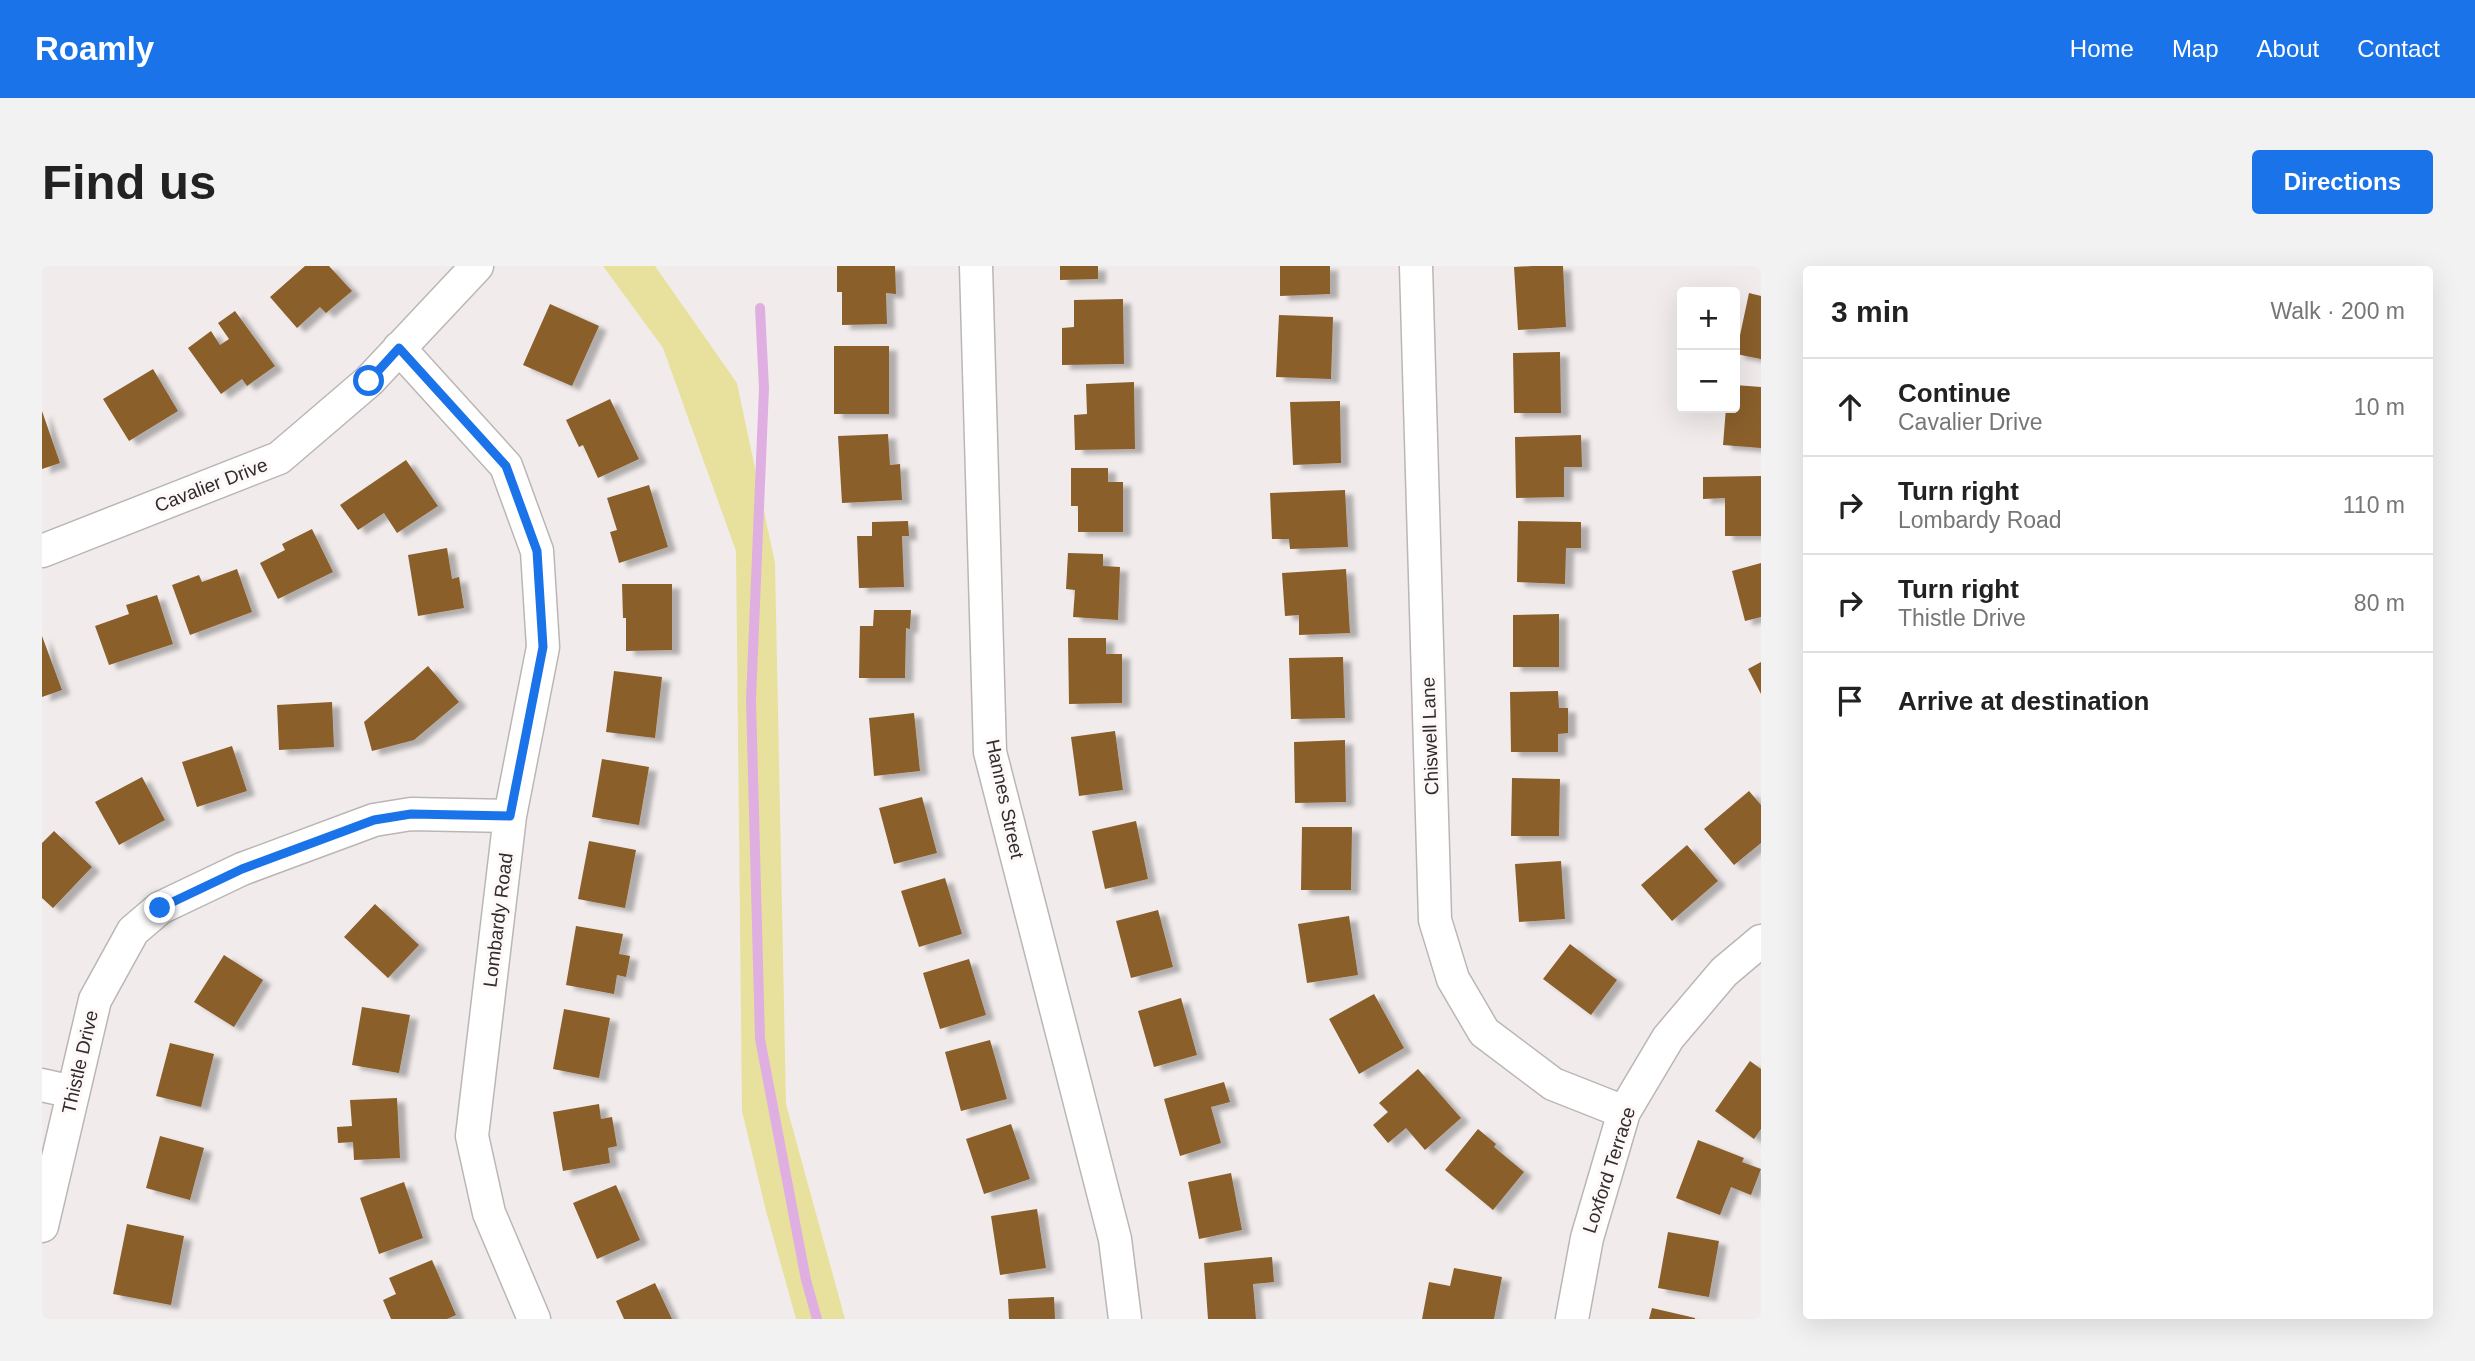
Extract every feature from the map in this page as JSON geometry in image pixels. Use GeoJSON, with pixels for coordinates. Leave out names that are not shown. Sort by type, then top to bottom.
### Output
{"type":"FeatureCollection","features":[{"type":"Feature","properties":{"kind":"street","name":"Cavalier Drive"},"geometry":{"type":"LineString","coordinates":[[42,551],[279,458],[369,381],[477,266]]}},
{"type":"Feature","properties":{"kind":"street","name":"Hannes Street"},"geometry":{"type":"LineString","coordinates":[[976,266],[990,752],[1115,1239],[1125,1319]]}},
{"type":"Feature","properties":{"kind":"street","name":"Chiswell Lane"},"geometry":{"type":"LineString","coordinates":[[1416,266],[1435,920],[1453,979],[1484,1032],[1553,1084],[1624,1112]]}},
{"type":"Feature","properties":{"kind":"street","name":"Lombardy Road"},"geometry":{"type":"LineString","coordinates":[[399,348],[506,466],[537,551],[543,647],[510,816],[472,1136],[489,1213],[534,1319]]}},
{"type":"Feature","properties":{"kind":"street","name":"Thistle Drive"},"geometry":{"type":"LineString","coordinates":[[42,1226],[95,1000],[134,930],[160,908],[242,869],[374,820],[411,814],[510,816]]}},
{"type":"Feature","properties":{"kind":"street","name":"Loxford Terrace"},"geometry":{"type":"LineString","coordinates":[[1572,1319],[1587,1238],[1624,1112],[1668,1038],[1724,972],[1761,941]]}},
{"type":"Feature","properties":{"kind":"street"},"geometry":{"type":"LineString","coordinates":[[42,1086],[73,1092]]}},
{"type":"Feature","properties":{"kind":"shaded area"},"geometry":{"type":"Polygon","coordinates":[[[603,266],[655,266],[737,383],[775,563],[786,1104],[845,1319],[796,1319],[742,1111],[736,551],[663,348],[603,266]]]}},
{"type":"Feature","properties":{"kind":"building"},"geometry":{"type":"Polygon","coordinates":[[[305,266],[329,266],[352,291],[326,313],[320,307],[297,328],[270,297],[305,266]]]}},
{"type":"Feature","properties":{"kind":"building"},"geometry":{"type":"Polygon","coordinates":[[[837,266],[895,266],[896,294],[886,293],[887,324],[842,325],[842,292],[837,292],[837,266]]]}},
{"type":"Feature","properties":{"kind":"building"},"geometry":{"type":"Polygon","coordinates":[[[1060,266],[1098,266],[1098,279],[1060,280],[1060,266]]]}},
{"type":"Feature","properties":{"kind":"building"},"geometry":{"type":"Polygon","coordinates":[[[1280,266],[1330,266],[1330,294],[1280,296],[1280,266]]]}},
{"type":"Feature","properties":{"kind":"building"},"geometry":{"type":"Polygon","coordinates":[[[1563,266],[1566,327],[1518,330],[1514,267],[1563,266]]]}},
{"type":"Feature","properties":{"kind":"building"},"geometry":{"type":"Polygon","coordinates":[[[1749,293],[1761,296],[1761,359],[1740,355],[1740,335],[1749,293]]]}},
{"type":"Feature","properties":{"kind":"building"},"geometry":{"type":"Polygon","coordinates":[[[1123,299],[1124,364],[1062,365],[1062,328],[1074,327],[1074,300],[1123,299]]]}},
{"type":"Feature","properties":{"kind":"building"},"geometry":{"type":"Polygon","coordinates":[[[550,304],[599,326],[572,386],[523,365],[550,304]]]}},
{"type":"Feature","properties":{"kind":"building"},"geometry":{"type":"Polygon","coordinates":[[[235,311],[275,366],[247,386],[242,379],[221,394],[188,348],[211,331],[220,345],[229,339],[218,323],[235,311]]]}},
{"type":"Feature","properties":{"kind":"building"},"geometry":{"type":"Polygon","coordinates":[[[1279,315],[1333,317],[1331,379],[1276,377],[1279,315]]]}},
{"type":"Feature","properties":{"kind":"building"},"geometry":{"type":"Polygon","coordinates":[[[834,346],[889,346],[889,414],[834,414],[834,346]]]}},
{"type":"Feature","properties":{"kind":"building"},"geometry":{"type":"Polygon","coordinates":[[[1560,352],[1561,413],[1514,413],[1513,353],[1560,352]]]}},
{"type":"Feature","properties":{"kind":"building"},"geometry":{"type":"Polygon","coordinates":[[[153,369],[178,411],[129,441],[103,399],[153,369]]]}},
{"type":"Feature","properties":{"kind":"building"},"geometry":{"type":"Polygon","coordinates":[[[1134,382],[1135,449],[1075,450],[1074,415],[1087,414],[1086,384],[1134,382]]]}},
{"type":"Feature","properties":{"kind":"building"},"geometry":{"type":"Polygon","coordinates":[[[1740,385],[1761,387],[1761,448],[1723,445],[1726,413],[1740,413],[1740,385]]]}},
{"type":"Feature","properties":{"kind":"building"},"geometry":{"type":"Polygon","coordinates":[[[610,399],[639,459],[598,478],[583,445],[579,447],[566,420],[610,399]]]}},
{"type":"Feature","properties":{"kind":"building"},"geometry":{"type":"Polygon","coordinates":[[[1340,401],[1341,463],[1293,465],[1290,402],[1340,401]]]}},
{"type":"Feature","properties":{"kind":"building"},"geometry":{"type":"Polygon","coordinates":[[[42,411],[60,463],[42,469],[42,411]]]}},
{"type":"Feature","properties":{"kind":"building"},"geometry":{"type":"Polygon","coordinates":[[[888,434],[890,465],[900,464],[902,500],[842,503],[838,436],[888,434]]]}},
{"type":"Feature","properties":{"kind":"building"},"geometry":{"type":"Polygon","coordinates":[[[1581,435],[1582,467],[1564,467],[1564,497],[1516,498],[1515,437],[1581,435]]]}},
{"type":"Feature","properties":{"kind":"building"},"geometry":{"type":"Polygon","coordinates":[[[406,460],[438,506],[397,533],[384,513],[358,530],[340,505],[406,460]]]}},
{"type":"Feature","properties":{"kind":"building"},"geometry":{"type":"Polygon","coordinates":[[[1071,468],[1108,468],[1108,482],[1123,482],[1123,532],[1078,532],[1078,506],[1071,506],[1071,468]]]}},
{"type":"Feature","properties":{"kind":"building"},"geometry":{"type":"Polygon","coordinates":[[[1761,476],[1761,536],[1725,536],[1725,498],[1703,499],[1703,477],[1761,476]]]}},
{"type":"Feature","properties":{"kind":"building"},"geometry":{"type":"Polygon","coordinates":[[[649,485],[668,547],[619,563],[610,532],[617,530],[607,498],[649,485]]]}},
{"type":"Feature","properties":{"kind":"building"},"geometry":{"type":"Polygon","coordinates":[[[1345,490],[1348,547],[1290,549],[1289,539],[1272,539],[1270,493],[1345,490]]]}},
{"type":"Feature","properties":{"kind":"building"},"geometry":{"type":"Polygon","coordinates":[[[908,521],[909,536],[902,536],[904,587],[859,588],[857,536],[872,536],[872,522],[908,521]]]}},
{"type":"Feature","properties":{"kind":"building"},"geometry":{"type":"Polygon","coordinates":[[[1518,521],[1581,522],[1581,548],[1566,548],[1565,584],[1517,582],[1518,521]]]}},
{"type":"Feature","properties":{"kind":"building"},"geometry":{"type":"Polygon","coordinates":[[[312,529],[333,572],[278,599],[260,563],[285,550],[282,544],[312,529]]]}},
{"type":"Feature","properties":{"kind":"building"},"geometry":{"type":"Polygon","coordinates":[[[447,548],[452,579],[459,577],[464,608],[418,616],[408,555],[447,548]]]}},
{"type":"Feature","properties":{"kind":"building"},"geometry":{"type":"Polygon","coordinates":[[[1068,553],[1103,554],[1103,566],[1120,567],[1118,620],[1073,617],[1075,590],[1066,589],[1068,553]]]}},
{"type":"Feature","properties":{"kind":"building"},"geometry":{"type":"Polygon","coordinates":[[[1761,563],[1761,617],[1745,621],[1732,571],[1761,563]]]}},
{"type":"Feature","properties":{"kind":"building"},"geometry":{"type":"Polygon","coordinates":[[[237,569],[252,612],[190,635],[172,585],[199,575],[202,582],[237,569]]]}},
{"type":"Feature","properties":{"kind":"building"},"geometry":{"type":"Polygon","coordinates":[[[1346,569],[1350,633],[1299,635],[1299,615],[1285,616],[1282,573],[1346,569]]]}},
{"type":"Feature","properties":{"kind":"building"},"geometry":{"type":"Polygon","coordinates":[[[622,584],[672,584],[672,650],[626,651],[622,584]]]}},
{"type":"Feature","properties":{"kind":"building"},"geometry":{"type":"Polygon","coordinates":[[[157,595],[173,644],[109,665],[95,626],[129,614],[126,605],[157,595]]]}},
{"type":"Feature","properties":{"kind":"building"},"geometry":{"type":"Polygon","coordinates":[[[874,610],[911,610],[910,629],[906,628],[905,678],[859,678],[860,626],[873,626],[874,610]]]}},
{"type":"Feature","properties":{"kind":"building"},"geometry":{"type":"Polygon","coordinates":[[[1559,614],[1559,667],[1513,667],[1513,615],[1559,614]]]}},
{"type":"Feature","properties":{"kind":"building"},"geometry":{"type":"Polygon","coordinates":[[[42,636],[62,690],[42,697],[42,636]]]}},
{"type":"Feature","properties":{"kind":"building"},"geometry":{"type":"Polygon","coordinates":[[[1068,638],[1106,638],[1106,654],[1122,654],[1122,703],[1069,704],[1068,638]]]}},
{"type":"Feature","properties":{"kind":"building"},"geometry":{"type":"Polygon","coordinates":[[[1343,657],[1345,718],[1291,719],[1289,658],[1343,657]]]}},
{"type":"Feature","properties":{"kind":"building"},"geometry":{"type":"Polygon","coordinates":[[[1761,662],[1761,694],[1748,669],[1761,662]]]}},
{"type":"Feature","properties":{"kind":"building"},"geometry":{"type":"Polygon","coordinates":[[[428,666],[459,702],[414,740],[372,751],[364,722],[428,666]]]}},
{"type":"Feature","properties":{"kind":"building"},"geometry":{"type":"Polygon","coordinates":[[[614,671],[662,677],[655,738],[606,732],[614,671]]]}},
{"type":"Feature","properties":{"kind":"building"},"geometry":{"type":"Polygon","coordinates":[[[1558,691],[1559,708],[1568,708],[1568,733],[1558,734],[1558,752],[1511,752],[1510,692],[1558,691]]]}},
{"type":"Feature","properties":{"kind":"building"},"geometry":{"type":"Polygon","coordinates":[[[332,702],[334,747],[279,750],[277,705],[332,702]]]}},
{"type":"Feature","properties":{"kind":"building"},"geometry":{"type":"Polygon","coordinates":[[[914,713],[920,771],[874,776],[869,718],[914,713]]]}},
{"type":"Feature","properties":{"kind":"building"},"geometry":{"type":"Polygon","coordinates":[[[1115,731],[1123,790],[1079,796],[1071,737],[1115,731]]]}},
{"type":"Feature","properties":{"kind":"building"},"geometry":{"type":"Polygon","coordinates":[[[1345,740],[1346,802],[1295,803],[1294,742],[1345,740]]]}},
{"type":"Feature","properties":{"kind":"building"},"geometry":{"type":"Polygon","coordinates":[[[232,746],[247,791],[197,807],[182,762],[232,746]]]}},
{"type":"Feature","properties":{"kind":"building"},"geometry":{"type":"Polygon","coordinates":[[[602,759],[649,767],[639,825],[592,817],[602,759]]]}},
{"type":"Feature","properties":{"kind":"building"},"geometry":{"type":"Polygon","coordinates":[[[142,777],[165,820],[119,845],[95,802],[142,777]]]}},
{"type":"Feature","properties":{"kind":"building"},"geometry":{"type":"Polygon","coordinates":[[[1512,778],[1560,779],[1559,836],[1511,836],[1512,778]]]}},
{"type":"Feature","properties":{"kind":"building"},"geometry":{"type":"Polygon","coordinates":[[[1749,791],[1761,805],[1761,843],[1734,865],[1704,829],[1749,791]]]}},
{"type":"Feature","properties":{"kind":"building"},"geometry":{"type":"Polygon","coordinates":[[[922,797],[937,853],[894,864],[879,808],[922,797]]]}},
{"type":"Feature","properties":{"kind":"building"},"geometry":{"type":"Polygon","coordinates":[[[1136,821],[1148,879],[1105,889],[1092,831],[1136,821]]]}},
{"type":"Feature","properties":{"kind":"building"},"geometry":{"type":"Polygon","coordinates":[[[1302,827],[1352,827],[1351,890],[1301,890],[1302,827]]]}},
{"type":"Feature","properties":{"kind":"building"},"geometry":{"type":"Polygon","coordinates":[[[54,831],[92,867],[53,908],[42,898],[42,843],[54,831]]]}},
{"type":"Feature","properties":{"kind":"building"},"geometry":{"type":"Polygon","coordinates":[[[589,841],[636,850],[625,908],[578,899],[589,841]]]}},
{"type":"Feature","properties":{"kind":"building"},"geometry":{"type":"Polygon","coordinates":[[[1687,845],[1718,881],[1672,921],[1641,885],[1687,845]]]}},
{"type":"Feature","properties":{"kind":"building"},"geometry":{"type":"Polygon","coordinates":[[[1561,861],[1565,919],[1519,922],[1515,864],[1561,861]]]}},
{"type":"Feature","properties":{"kind":"building"},"geometry":{"type":"Polygon","coordinates":[[[945,878],[962,934],[919,947],[901,891],[945,878]]]}},
{"type":"Feature","properties":{"kind":"building"},"geometry":{"type":"Polygon","coordinates":[[[375,904],[419,945],[388,978],[344,937],[375,904]]]}},
{"type":"Feature","properties":{"kind":"building"},"geometry":{"type":"Polygon","coordinates":[[[1158,910],[1173,967],[1131,978],[1116,921],[1158,910]]]}},
{"type":"Feature","properties":{"kind":"building"},"geometry":{"type":"Polygon","coordinates":[[[1349,916],[1358,975],[1307,983],[1298,924],[1349,916]]]}},
{"type":"Feature","properties":{"kind":"building"},"geometry":{"type":"Polygon","coordinates":[[[576,926],[623,934],[619,954],[630,956],[626,977],[617,975],[614,994],[566,985],[576,926]]]}},
{"type":"Feature","properties":{"kind":"building"},"geometry":{"type":"Polygon","coordinates":[[[1570,944],[1617,980],[1591,1015],[1543,979],[1570,944]]]}},
{"type":"Feature","properties":{"kind":"building"},"geometry":{"type":"Polygon","coordinates":[[[224,955],[263,980],[234,1027],[194,1002],[224,955]]]}},
{"type":"Feature","properties":{"kind":"building"},"geometry":{"type":"Polygon","coordinates":[[[969,959],[986,1015],[940,1029],[923,973],[969,959]]]}},
{"type":"Feature","properties":{"kind":"building"},"geometry":{"type":"Polygon","coordinates":[[[1374,994],[1404,1048],[1359,1074],[1329,1019],[1374,994]]]}},
{"type":"Feature","properties":{"kind":"building"},"geometry":{"type":"Polygon","coordinates":[[[1181,998],[1197,1055],[1154,1067],[1138,1011],[1181,998]]]}},
{"type":"Feature","properties":{"kind":"building"},"geometry":{"type":"Polygon","coordinates":[[[362,1007],[410,1015],[399,1073],[352,1065],[362,1007]]]}},
{"type":"Feature","properties":{"kind":"building"},"geometry":{"type":"Polygon","coordinates":[[[564,1009],[610,1018],[599,1078],[553,1069],[564,1009]]]}},
{"type":"Feature","properties":{"kind":"building"},"geometry":{"type":"Polygon","coordinates":[[[990,1040],[1007,1099],[961,1111],[945,1052],[990,1040]]]}},
{"type":"Feature","properties":{"kind":"building"},"geometry":{"type":"Polygon","coordinates":[[[170,1043],[214,1054],[201,1107],[156,1096],[170,1043]]]}},
{"type":"Feature","properties":{"kind":"building"},"geometry":{"type":"Polygon","coordinates":[[[1750,1061],[1761,1069],[1761,1129],[1754,1139],[1715,1111],[1750,1061]]]}},
{"type":"Feature","properties":{"kind":"building"},"geometry":{"type":"Polygon","coordinates":[[[1418,1069],[1461,1118],[1425,1150],[1406,1128],[1388,1143],[1373,1125],[1388,1112],[1379,1103],[1418,1069]]]}},
{"type":"Feature","properties":{"kind":"building"},"geometry":{"type":"Polygon","coordinates":[[[1224,1082],[1230,1102],[1211,1107],[1221,1143],[1180,1156],[1164,1099],[1224,1082]]]}},
{"type":"Feature","properties":{"kind":"building"},"geometry":{"type":"Polygon","coordinates":[[[397,1098],[400,1158],[354,1160],[353,1142],[338,1143],[337,1127],[352,1126],[350,1100],[397,1098]]]}},
{"type":"Feature","properties":{"kind":"building"},"geometry":{"type":"Polygon","coordinates":[[[599,1104],[601,1119],[612,1117],[617,1146],[608,1148],[610,1163],[563,1171],[553,1112],[599,1104]]]}},
{"type":"Feature","properties":{"kind":"building"},"geometry":{"type":"Polygon","coordinates":[[[1011,1124],[1030,1179],[984,1194],[966,1139],[1011,1124]]]}},
{"type":"Feature","properties":{"kind":"building"},"geometry":{"type":"Polygon","coordinates":[[[1478,1129],[1496,1144],[1494,1147],[1524,1172],[1493,1210],[1445,1170],[1478,1129]]]}},
{"type":"Feature","properties":{"kind":"building"},"geometry":{"type":"Polygon","coordinates":[[[160,1136],[204,1148],[190,1200],[146,1188],[160,1136]]]}},
{"type":"Feature","properties":{"kind":"building"},"geometry":{"type":"Polygon","coordinates":[[[1698,1140],[1744,1158],[1742,1162],[1761,1169],[1751,1195],[1731,1187],[1720,1215],[1676,1198],[1698,1140]]]}},
{"type":"Feature","properties":{"kind":"building"},"geometry":{"type":"Polygon","coordinates":[[[1231,1173],[1242,1230],[1199,1239],[1188,1182],[1231,1173]]]}},
{"type":"Feature","properties":{"kind":"building"},"geometry":{"type":"Polygon","coordinates":[[[404,1182],[423,1238],[379,1254],[360,1198],[404,1182]]]}},
{"type":"Feature","properties":{"kind":"building"},"geometry":{"type":"Polygon","coordinates":[[[616,1185],[640,1240],[597,1259],[573,1203],[616,1185]]]}},
{"type":"Feature","properties":{"kind":"building"},"geometry":{"type":"Polygon","coordinates":[[[1037,1209],[1046,1268],[1000,1275],[991,1216],[1037,1209]]]}},
{"type":"Feature","properties":{"kind":"building"},"geometry":{"type":"Polygon","coordinates":[[[127,1224],[184,1236],[171,1305],[113,1294],[127,1224]]]}},
{"type":"Feature","properties":{"kind":"building"},"geometry":{"type":"Polygon","coordinates":[[[1668,1232],[1719,1241],[1709,1297],[1658,1288],[1668,1232]]]}},
{"type":"Feature","properties":{"kind":"building"},"geometry":{"type":"Polygon","coordinates":[[[1272,1257],[1274,1282],[1253,1284],[1256,1319],[1208,1319],[1204,1263],[1272,1257]]]}},
{"type":"Feature","properties":{"kind":"building"},"geometry":{"type":"Polygon","coordinates":[[[432,1260],[456,1315],[447,1319],[391,1319],[383,1300],[396,1294],[389,1278],[432,1260]]]}},
{"type":"Feature","properties":{"kind":"building"},"geometry":{"type":"Polygon","coordinates":[[[1454,1268],[1502,1277],[1494,1319],[1422,1319],[1429,1282],[1450,1286],[1454,1268]]]}},
{"type":"Feature","properties":{"kind":"building"},"geometry":{"type":"Polygon","coordinates":[[[655,1283],[672,1319],[624,1319],[616,1301],[655,1283]]]}},
{"type":"Feature","properties":{"kind":"building"},"geometry":{"type":"Polygon","coordinates":[[[1054,1297],[1055,1319],[1009,1319],[1008,1299],[1054,1297]]]}},
{"type":"Feature","properties":{"kind":"building"},"geometry":{"type":"Polygon","coordinates":[[[1652,1308],[1695,1318],[1695,1319],[1649,1319],[1652,1308]]]}},
{"type":"Feature","properties":{"kind":"waterway"},"geometry":{"type":"LineString","coordinates":[[760,308],[764,388],[751,700],[760,1039],[806,1280],[817,1319]]}},
{"type":"Feature","properties":{"kind":"route"},"geometry":{"type":"LineString","coordinates":[[160,908],[242,869],[374,820],[411,814],[510,816],[543,647],[537,551],[506,466],[399,348],[369,381]]}}]}
